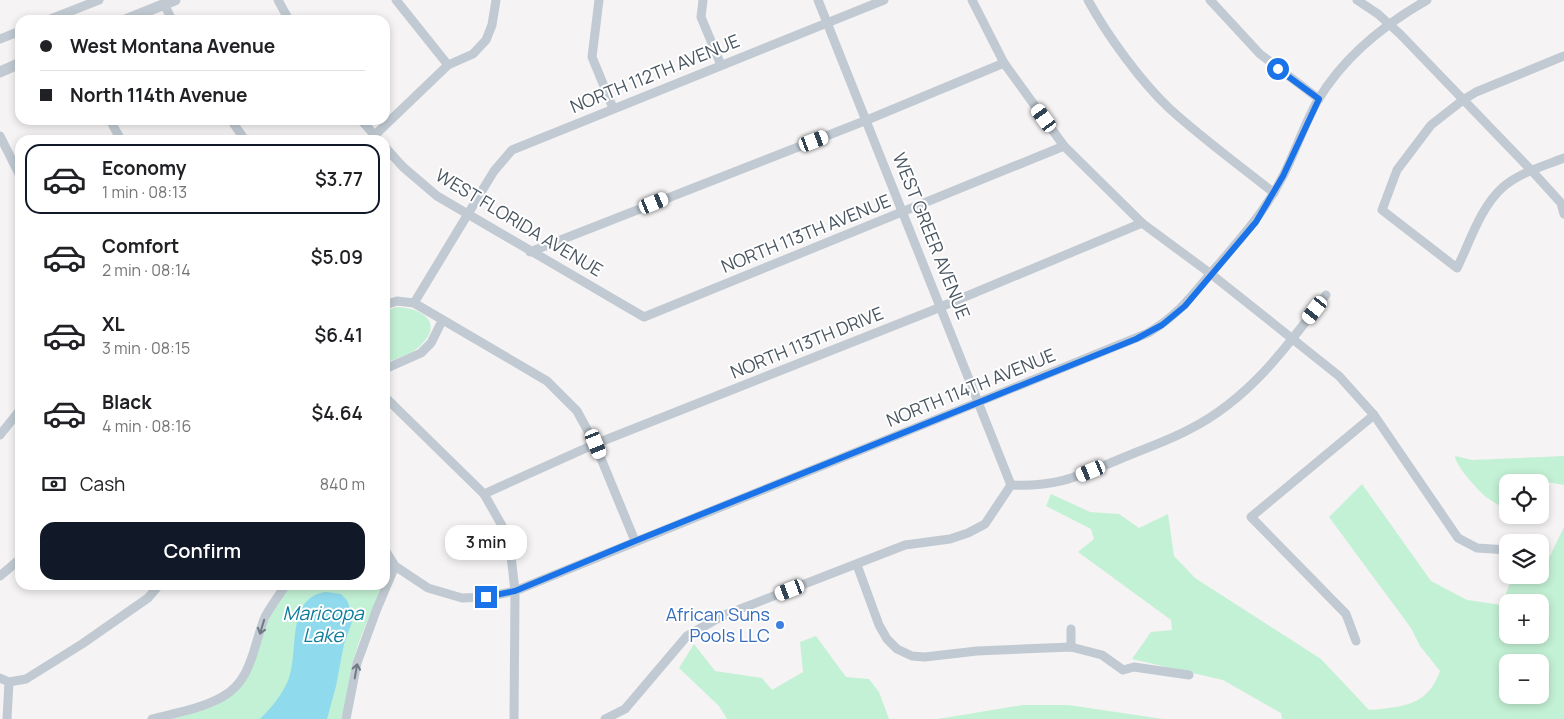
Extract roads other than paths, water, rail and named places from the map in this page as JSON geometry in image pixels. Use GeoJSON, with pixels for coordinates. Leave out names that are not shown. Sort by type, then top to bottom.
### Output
{"type":"FeatureCollection","features":[{"type":"Feature","properties":{"kind":"street"},"geometry":{"type":"LineString","coordinates":[[61,15],[99,0]]}},
{"type":"Feature","properties":{"kind":"street"},"geometry":{"type":"LineString","coordinates":[[278,0],[286,15]]}},
{"type":"Feature","properties":{"kind":"street"},"geometry":{"type":"LineString","coordinates":[[396,0],[448,64]]}},
{"type":"Feature","properties":{"kind":"street"},"geometry":{"type":"LineString","coordinates":[[390,124],[448,64],[473,54],[486,40],[492,25],[496,0]]}},
{"type":"Feature","properties":{"kind":"street"},"geometry":{"type":"LineString","coordinates":[[599,0],[592,57],[613,108]]}},
{"type":"Feature","properties":{"kind":"street"},"geometry":{"type":"LineString","coordinates":[[703,0],[701,17],[721,64]]}},
{"type":"Feature","properties":{"kind":"street","name":"WEST GREER AVENUE"},"geometry":{"type":"LineString","coordinates":[[818,0],[904,211],[1011,485]]}},
{"type":"Feature","properties":{"kind":"street","name":"NORTH 112TH AVENUE"},"geometry":{"type":"LineString","coordinates":[[414,303],[497,166],[512,150],[721,64],[884,0]]}},
{"type":"Feature","properties":{"kind":"street"},"geometry":{"type":"LineString","coordinates":[[972,0],[1004,63],[1064,146],[1142,223],[1211,274],[1339,376],[1374,415],[1458,538],[1477,548],[1499,549]]}},
{"type":"Feature","properties":{"kind":"street"},"geometry":{"type":"LineString","coordinates":[[1088,0],[1126,57],[1169,108],[1226,156],[1274,192]]}},
{"type":"Feature","properties":{"kind":"street"},"geometry":{"type":"LineString","coordinates":[[1210,0],[1260,54],[1319,99]]}},
{"type":"Feature","properties":{"kind":"street"},"geometry":{"type":"LineString","coordinates":[[1357,0],[1390,24],[1532,171],[1560,203],[1564,214]]}},
{"type":"Feature","properties":{"kind":"street","name":"NORTH 114TH AVENUE"},"geometry":{"type":"LineString","coordinates":[[395,566],[428,588],[462,598],[486,597],[515,591],[1148,333],[1162,325],[1185,306],[1256,222],[1287,168],[1319,99],[1350,60],[1390,24],[1427,0]]}},
{"type":"Feature","properties":{"kind":"street"},"geometry":{"type":"LineString","coordinates":[[138,15],[170,2],[171,15]]}},
{"type":"Feature","properties":{"kind":"street"},"geometry":{"type":"LineString","coordinates":[[0,39],[15,33]]}},
{"type":"Feature","properties":{"kind":"street"},"geometry":{"type":"LineString","coordinates":[[1564,56],[1482,89],[1463,100],[1431,125],[1397,170],[1382,210],[1458,268],[1487,205],[1502,187],[1532,171],[1564,158]]}},
{"type":"Feature","properties":{"kind":"street"},"geometry":{"type":"LineString","coordinates":[[530,252],[867,120],[1004,63]]}},
{"type":"Feature","properties":{"kind":"street"},"geometry":{"type":"LineString","coordinates":[[0,72],[15,65]]}},
{"type":"Feature","properties":{"kind":"street"},"geometry":{"type":"LineString","coordinates":[[365,125],[374,135]]}},
{"type":"Feature","properties":{"kind":"street"},"geometry":{"type":"LineString","coordinates":[[380,135],[389,125]]}},
{"type":"Feature","properties":{"kind":"street"},"geometry":{"type":"LineString","coordinates":[[0,136],[15,166]]}},
{"type":"Feature","properties":{"kind":"street","name":"NORTH 113TH AVENUE"},"geometry":{"type":"LineString","coordinates":[[644,317],[1064,146]]}},
{"type":"Feature","properties":{"kind":"street","name":"WEST FLORIDA AVENUE"},"geometry":{"type":"LineString","coordinates":[[390,153],[403,167],[437,196],[644,317]]}},
{"type":"Feature","properties":{"kind":"street","name":"NORTH 113TH DRIVE"},"geometry":{"type":"LineString","coordinates":[[484,494],[596,444],[941,307],[1142,223]]}},
{"type":"Feature","properties":{"kind":"street"},"geometry":{"type":"LineString","coordinates":[[606,719],[626,709],[688,636],[722,616],[905,546],[950,539],[968,533],[985,524],[1011,485],[1032,486],[1060,482],[1190,430],[1221,411],[1249,388],[1293,340],[1326,295]]}},
{"type":"Feature","properties":{"kind":"street"},"geometry":{"type":"LineString","coordinates":[[390,303],[397,301],[414,303],[547,381],[577,411],[596,444],[635,541]]}},
{"type":"Feature","properties":{"kind":"street"},"geometry":{"type":"LineString","coordinates":[[390,367],[421,353],[431,343],[442,321]]}},
{"type":"Feature","properties":{"kind":"street"},"geometry":{"type":"LineString","coordinates":[[390,403],[484,494],[509,538],[515,591],[514,719]]}},
{"type":"Feature","properties":{"kind":"street"},"geometry":{"type":"LineString","coordinates":[[1356,642],[1346,614],[1251,517],[1374,415]]}},
{"type":"Feature","properties":{"kind":"street"},"geometry":{"type":"LineString","coordinates":[[0,435],[15,416]]}},
{"type":"Feature","properties":{"kind":"street"},"geometry":{"type":"LineString","coordinates":[[390,558],[395,566],[390,578]]}},
{"type":"Feature","properties":{"kind":"street"},"geometry":{"type":"LineString","coordinates":[[0,576],[15,563]]}},
{"type":"Feature","properties":{"kind":"street"},"geometry":{"type":"LineString","coordinates":[[857,565],[879,625],[887,639],[897,649],[912,656],[925,657],[977,650],[1071,647],[1102,655],[1123,670],[1134,667],[1189,675]]}},
{"type":"Feature","properties":{"kind":"street"},"geometry":{"type":"LineString","coordinates":[[7,719],[4,680],[26,679],[82,644],[148,598],[155,590]]}},
{"type":"Feature","properties":{"kind":"street"},"geometry":{"type":"LineString","coordinates":[[152,719],[201,706],[223,696],[243,677],[252,661],[265,618],[283,590]]}},
{"type":"Feature","properties":{"kind":"street"},"geometry":{"type":"LineString","coordinates":[[346,719],[357,663],[385,590]]}},
{"type":"Feature","properties":{"kind":"street"},"geometry":{"type":"LineString","coordinates":[[1071,629],[1071,647]]}},
{"type":"Feature","properties":{"kind":"water","name":"Maricopa Lake"},"geometry":{"type":"Polygon","coordinates":[[[326,592],[341,594],[347,600],[352,614],[352,622],[344,644],[327,719],[260,719],[277,700],[289,678],[299,614],[313,596],[326,592]]]}},
{"type":"Feature","properties":{"kind":"place","name":"African Suns Pools LLC"},"geometry":{"type":"Point","coordinates":[780,625]}}]}
